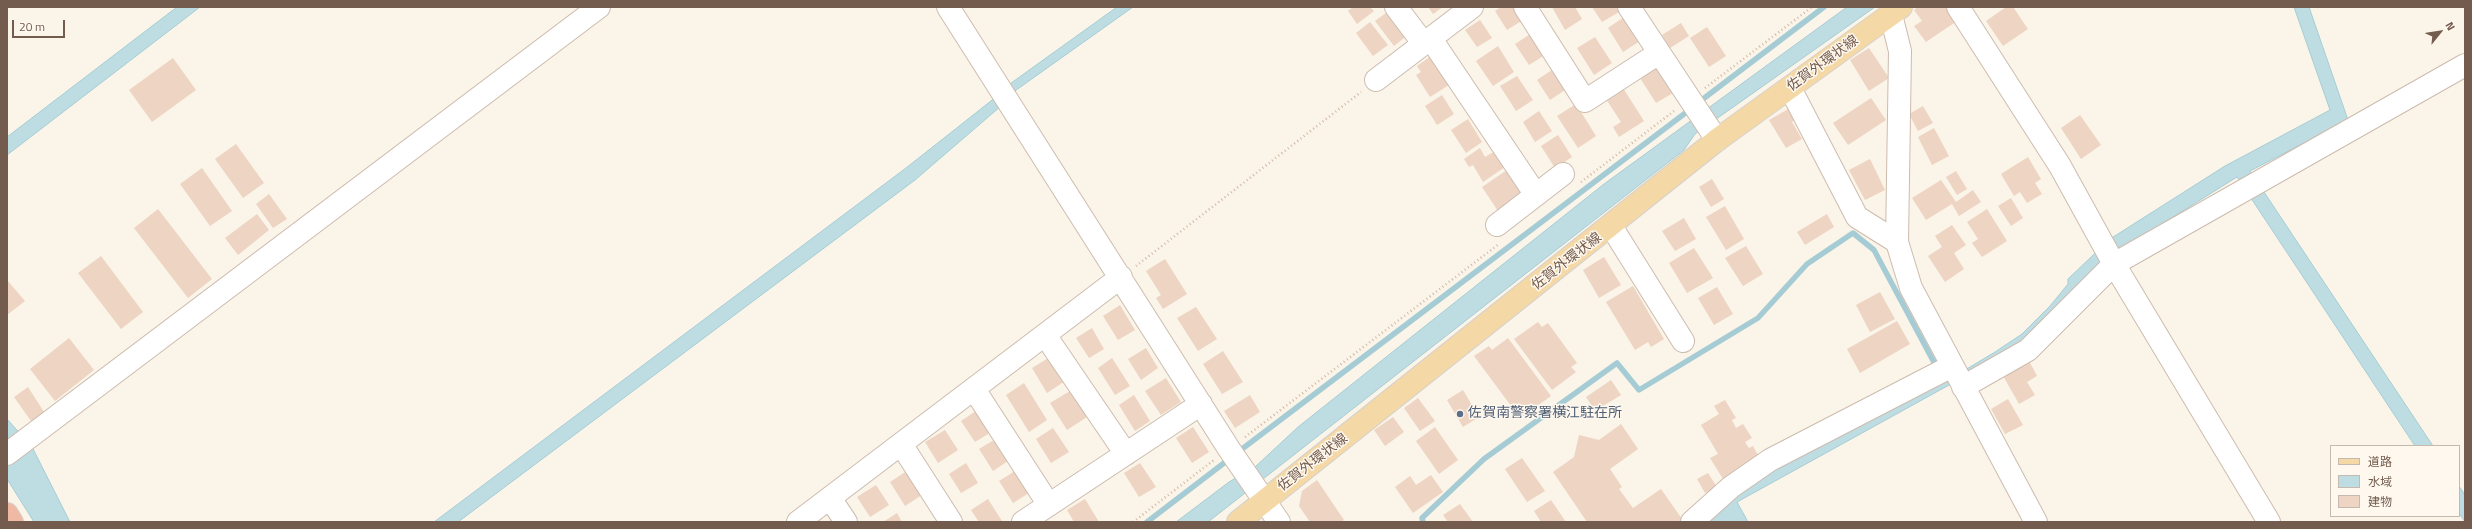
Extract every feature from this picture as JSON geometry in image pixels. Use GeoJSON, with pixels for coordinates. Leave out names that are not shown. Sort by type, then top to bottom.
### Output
{"type":"FeatureCollection","features":[{"type":"Feature","properties":{"kind":"highway"},"geometry":{"type":"LineString","coordinates":[[7,514],[12,522]]}},
{"type":"Feature","properties":{"kind":"main road","name":"佐賀外環状線"},"geometry":{"type":"LineString","coordinates":[[1238,522],[1262,498],[1611,226],[1704,120],[1790,88],[1896,11]]}},
{"type":"Feature","properties":{"kind":"street"},"geometry":{"type":"LineString","coordinates":[[13,450],[599,7]]}},
{"type":"Feature","properties":{"kind":"street"},"geometry":{"type":"LineString","coordinates":[[948,7],[1229,448],[1279,522]]}},
{"type":"Feature","properties":{"kind":"street"},"geometry":{"type":"LineString","coordinates":[[1396,7],[1427,41],[1536,194]]}},
{"type":"Feature","properties":{"kind":"street"},"geometry":{"type":"LineString","coordinates":[[1376,80],[1472,7]]}},
{"type":"Feature","properties":{"kind":"street"},"geometry":{"type":"LineString","coordinates":[[1524,7],[1585,101],[1659,54]]}},
{"type":"Feature","properties":{"kind":"street"},"geometry":{"type":"LineString","coordinates":[[1629,7],[1704,120]]}},
{"type":"Feature","properties":{"kind":"street"},"geometry":{"type":"LineString","coordinates":[[1958,7],[2060,166],[2109,256],[2269,522]]}},
{"type":"Feature","properties":{"kind":"street"},"geometry":{"type":"LineString","coordinates":[[1896,11],[1900,51],[1897,242],[1911,288],[1944,370],[1963,387],[2036,522]]}},
{"type":"Feature","properties":{"kind":"street"},"geometry":{"type":"LineString","coordinates":[[1963,387],[2028,350],[2109,256],[2251,185],[2465,65]]}},
{"type":"Feature","properties":{"kind":"street"},"geometry":{"type":"LineString","coordinates":[[1790,88],[1857,217],[1897,242]]}},
{"type":"Feature","properties":{"kind":"street"},"geometry":{"type":"LineString","coordinates":[[1499,234],[1536,194],[1570,180]]}},
{"type":"Feature","properties":{"kind":"street"},"geometry":{"type":"LineString","coordinates":[[1611,226],[1683,341]]}},
{"type":"Feature","properties":{"kind":"street"},"geometry":{"type":"LineString","coordinates":[[798,522],[1121,277]]}},
{"type":"Feature","properties":{"kind":"street"},"geometry":{"type":"LineString","coordinates":[[1045,335],[1126,454]]}},
{"type":"Feature","properties":{"kind":"street"},"geometry":{"type":"LineString","coordinates":[[1692,522],[1731,487],[1770,460],[1944,370]]}},
{"type":"Feature","properties":{"kind":"street"},"geometry":{"type":"LineString","coordinates":[[974,389],[1049,505]]}},
{"type":"Feature","properties":{"kind":"street"},"geometry":{"type":"LineString","coordinates":[[1023,522],[1201,404]]}},
{"type":"Feature","properties":{"kind":"street"},"geometry":{"type":"LineString","coordinates":[[901,444],[951,522]]}},
{"type":"Feature","properties":{"kind":"street"},"geometry":{"type":"LineString","coordinates":[[830,498],[846,522]]}},
{"type":"Feature","properties":{"kind":"path"},"geometry":{"type":"LineString","coordinates":[[1570,180],[1704,120],[1812,7]]}},
{"type":"Feature","properties":{"kind":"path"},"geometry":{"type":"LineString","coordinates":[[1121,277],[1376,80]]}},
{"type":"Feature","properties":{"kind":"path"},"geometry":{"type":"LineString","coordinates":[[1133,522],[1229,448],[1499,234]]}},
{"type":"Feature","properties":{"kind":"water"},"geometry":{"type":"Polygon","coordinates":[[[177,7],[200,7],[7,155],[7,137],[177,7]]]}},
{"type":"Feature","properties":{"kind":"water"},"geometry":{"type":"Polygon","coordinates":[[[1117,7],[1133,7],[1012,93],[1007,86],[1117,7]]]}},
{"type":"Feature","properties":{"kind":"water"},"geometry":{"type":"Polygon","coordinates":[[[1847,7],[1875,7],[1695,134],[1684,150],[1208,522],[1176,522],[1229,482],[1255,467],[1298,427],[1604,184],[1847,7]]]}},
{"type":"Feature","properties":{"kind":"water"},"geometry":{"type":"Polygon","coordinates":[[[2294,7],[2309,7],[2348,120],[2250,171],[2432,445],[2414,445],[2237,177],[2117,252],[2027,340],[1998,358],[1737,502],[1748,522],[1707,522],[1734,496],[1769,472],[1950,379],[1995,352],[2022,334],[2050,306],[2068,284],[2068,279],[2110,239],[2225,166],[2330,110],[2294,7]]]}},
{"type":"Feature","properties":{"kind":"water"},"geometry":{"type":"Polygon","coordinates":[[[996,97],[1001,106],[915,180],[458,522],[434,522],[906,168],[996,97]]]}},
{"type":"Feature","properties":{"kind":"water"},"geometry":{"type":"Polygon","coordinates":[[[7,419],[32,447],[70,522],[34,522],[7,479],[7,466],[12,462],[7,455],[7,419]]]}},
{"type":"Feature","properties":{"kind":"water"},"geometry":{"type":"Polygon","coordinates":[[[2460,488],[2465,495],[2465,522],[2460,514],[2460,488]]]}},
{"type":"Feature","properties":{"kind":"building"},"geometry":{"type":"Polygon","coordinates":[[[1353,7],[1370,7],[1374,11],[1357,24],[1348,11],[1353,7]]]}},
{"type":"Feature","properties":{"kind":"building"},"geometry":{"type":"Polygon","coordinates":[[[1428,7],[1443,7],[1433,14],[1428,7]]]}},
{"type":"Feature","properties":{"kind":"building"},"geometry":{"type":"Polygon","coordinates":[[[1501,7],[1515,7],[1523,20],[1507,30],[1495,11],[1501,7]]]}},
{"type":"Feature","properties":{"kind":"building"},"geometry":{"type":"Polygon","coordinates":[[[1552,7],[1575,7],[1582,19],[1565,30],[1552,7]]]}},
{"type":"Feature","properties":{"kind":"building"},"geometry":{"type":"Polygon","coordinates":[[[1592,7],[1616,7],[1619,12],[1602,22],[1592,7]]]}},
{"type":"Feature","properties":{"kind":"building"},"geometry":{"type":"Polygon","coordinates":[[[1918,7],[1948,7],[1957,21],[1926,42],[1914,26],[1922,21],[1914,10],[1918,7]]]}},
{"type":"Feature","properties":{"kind":"building"},"geometry":{"type":"Polygon","coordinates":[[[2006,7],[2013,7],[2028,29],[2003,46],[1986,21],[2006,7]]]}},
{"type":"Feature","properties":{"kind":"building"},"geometry":{"type":"Polygon","coordinates":[[[1390,10],[1409,34],[1394,46],[1375,21],[1390,10]]]}},
{"type":"Feature","properties":{"kind":"building"},"geometry":{"type":"Polygon","coordinates":[[[1624,17],[1640,41],[1623,52],[1608,28],[1624,17]]]}},
{"type":"Feature","properties":{"kind":"building"},"geometry":{"type":"Polygon","coordinates":[[[1480,20],[1492,38],[1477,47],[1465,30],[1480,20]]]}},
{"type":"Feature","properties":{"kind":"building"},"geometry":{"type":"Polygon","coordinates":[[[1370,22],[1388,45],[1373,56],[1356,33],[1370,22]]]}},
{"type":"Feature","properties":{"kind":"building"},"geometry":{"type":"Polygon","coordinates":[[[1681,23],[1689,36],[1670,48],[1662,35],[1681,23]]]}},
{"type":"Feature","properties":{"kind":"building"},"geometry":{"type":"Polygon","coordinates":[[[1707,27],[1726,56],[1709,67],[1690,38],[1707,27]]]}},
{"type":"Feature","properties":{"kind":"building"},"geometry":{"type":"Polygon","coordinates":[[[1532,33],[1545,55],[1529,65],[1515,44],[1532,33]]]}},
{"type":"Feature","properties":{"kind":"building"},"geometry":{"type":"Polygon","coordinates":[[[1595,37],[1612,63],[1594,75],[1577,48],[1595,37]]]}},
{"type":"Feature","properties":{"kind":"building"},"geometry":{"type":"Polygon","coordinates":[[[1498,46],[1514,72],[1493,86],[1476,61],[1498,46]]]}},
{"type":"Feature","properties":{"kind":"building"},"geometry":{"type":"Polygon","coordinates":[[[1869,48],[1889,78],[1869,91],[1850,60],[1869,48]]]}},
{"type":"Feature","properties":{"kind":"building"},"geometry":{"type":"Polygon","coordinates":[[[1431,56],[1449,85],[1430,97],[1416,75],[1421,72],[1417,66],[1431,56]]]}},
{"type":"Feature","properties":{"kind":"building"},"geometry":{"type":"Polygon","coordinates":[[[173,58],[196,90],[152,122],[129,90],[173,58]]]}},
{"type":"Feature","properties":{"kind":"building"},"geometry":{"type":"Polygon","coordinates":[[[1555,68],[1568,88],[1550,100],[1537,80],[1555,68]]]}},
{"type":"Feature","properties":{"kind":"building"},"geometry":{"type":"Polygon","coordinates":[[[1657,68],[1673,93],[1656,103],[1640,78],[1657,68]]]}},
{"type":"Feature","properties":{"kind":"building"},"geometry":{"type":"Polygon","coordinates":[[[1517,76],[1533,100],[1516,111],[1500,86],[1517,76]]]}},
{"type":"Feature","properties":{"kind":"building"},"geometry":{"type":"Polygon","coordinates":[[[1623,88],[1644,121],[1619,137],[1613,127],[1621,122],[1606,99],[1623,88]]]}},
{"type":"Feature","properties":{"kind":"building"},"geometry":{"type":"Polygon","coordinates":[[[1442,95],[1454,114],[1437,125],[1425,106],[1442,95]]]}},
{"type":"Feature","properties":{"kind":"building"},"geometry":{"type":"Polygon","coordinates":[[[1871,98],[1886,120],[1848,145],[1833,123],[1871,98]]]}},
{"type":"Feature","properties":{"kind":"building"},"geometry":{"type":"Polygon","coordinates":[[[1576,104],[1596,136],[1578,148],[1557,116],[1576,104]]]}},
{"type":"Feature","properties":{"kind":"building"},"geometry":{"type":"Polygon","coordinates":[[[1923,106],[1933,123],[1918,131],[1909,114],[1923,106]]]}},
{"type":"Feature","properties":{"kind":"building"},"geometry":{"type":"Polygon","coordinates":[[[1790,108],[1796,119],[1792,122],[1802,139],[1786,148],[1769,120],[1790,108]]]}},
{"type":"Feature","properties":{"kind":"building"},"geometry":{"type":"Polygon","coordinates":[[[1539,111],[1552,131],[1535,142],[1523,122],[1539,111]]]}},
{"type":"Feature","properties":{"kind":"building"},"geometry":{"type":"Polygon","coordinates":[[[2080,115],[2101,145],[2081,159],[2061,128],[2080,115]]]}},
{"type":"Feature","properties":{"kind":"building"},"geometry":{"type":"Polygon","coordinates":[[[1468,119],[1482,142],[1466,153],[1451,130],[1468,119]]]}},
{"type":"Feature","properties":{"kind":"building"},"geometry":{"type":"Polygon","coordinates":[[[1934,128],[1949,156],[1932,165],[1918,137],[1934,128]]]}},
{"type":"Feature","properties":{"kind":"building"},"geometry":{"type":"Polygon","coordinates":[[[1558,135],[1572,157],[1555,168],[1541,146],[1558,135]]]}},
{"type":"Feature","properties":{"kind":"building"},"geometry":{"type":"Polygon","coordinates":[[[236,144],[264,183],[243,198],[215,159],[236,144]]]}},
{"type":"Feature","properties":{"kind":"building"},"geometry":{"type":"Polygon","coordinates":[[[1480,148],[1485,157],[1495,151],[1505,167],[1483,182],[1473,165],[1469,167],[1464,159],[1480,148]]]}},
{"type":"Feature","properties":{"kind":"building"},"geometry":{"type":"Polygon","coordinates":[[[2028,157],[2041,179],[2035,183],[2042,194],[2027,203],[2020,192],[2014,196],[2001,174],[2028,157]]]}},
{"type":"Feature","properties":{"kind":"building"},"geometry":{"type":"Polygon","coordinates":[[[1870,159],[1885,190],[1865,200],[1849,170],[1870,159]]]}},
{"type":"Feature","properties":{"kind":"building"},"geometry":{"type":"Polygon","coordinates":[[[202,168],[232,211],[210,226],[180,184],[202,168]]]}},
{"type":"Feature","properties":{"kind":"building"},"geometry":{"type":"Polygon","coordinates":[[[1507,170],[1523,195],[1498,211],[1482,187],[1507,170]]]}},
{"type":"Feature","properties":{"kind":"building"},"geometry":{"type":"Polygon","coordinates":[[[1956,171],[1967,189],[1957,195],[1946,177],[1956,171]]]}},
{"type":"Feature","properties":{"kind":"building"},"geometry":{"type":"Polygon","coordinates":[[[1712,179],[1724,199],[1711,207],[1699,187],[1712,179]]]}},
{"type":"Feature","properties":{"kind":"building"},"geometry":{"type":"Polygon","coordinates":[[[1941,180],[1956,202],[1973,190],[1981,202],[1959,216],[1952,204],[1926,220],[1912,198],[1941,180]]]}},
{"type":"Feature","properties":{"kind":"building"},"geometry":{"type":"Polygon","coordinates":[[[269,194],[287,219],[273,228],[256,204],[269,194]]]}},
{"type":"Feature","properties":{"kind":"building"},"geometry":{"type":"Polygon","coordinates":[[[2011,198],[2023,218],[2011,226],[1998,206],[2011,198]]]}},
{"type":"Feature","properties":{"kind":"building"},"geometry":{"type":"Polygon","coordinates":[[[1725,206],[1744,239],[1726,250],[1706,217],[1725,206]]]}},
{"type":"Feature","properties":{"kind":"building"},"geometry":{"type":"Polygon","coordinates":[[[158,209],[212,279],[188,298],[134,228],[158,209]]]}},
{"type":"Feature","properties":{"kind":"building"},"geometry":{"type":"Polygon","coordinates":[[[1987,209],[2007,241],[1982,257],[1972,243],[1978,239],[1967,222],[1987,209]]]}},
{"type":"Feature","properties":{"kind":"building"},"geometry":{"type":"Polygon","coordinates":[[[257,214],[269,230],[238,255],[225,238],[257,214]]]}},
{"type":"Feature","properties":{"kind":"building"},"geometry":{"type":"Polygon","coordinates":[[[1827,214],[1834,227],[1805,245],[1797,232],[1827,214]]]}},
{"type":"Feature","properties":{"kind":"building"},"geometry":{"type":"Polygon","coordinates":[[[1684,218],[1696,239],[1675,251],[1662,231],[1684,218]]]}},
{"type":"Feature","properties":{"kind":"building"},"geometry":{"type":"Polygon","coordinates":[[[1952,225],[1966,245],[1954,253],[1964,269],[1945,282],[1928,256],[1942,247],[1935,236],[1952,225]]]}},
{"type":"Feature","properties":{"kind":"building"},"geometry":{"type":"Polygon","coordinates":[[[1746,246],[1763,274],[1743,286],[1725,258],[1746,246]]]}},
{"type":"Feature","properties":{"kind":"building"},"geometry":{"type":"Polygon","coordinates":[[[1694,248],[1713,278],[1687,293],[1669,263],[1694,248]]]}},
{"type":"Feature","properties":{"kind":"building"},"geometry":{"type":"Polygon","coordinates":[[[101,256],[143,312],[121,329],[78,273],[101,256]]]}},
{"type":"Feature","properties":{"kind":"building"},"geometry":{"type":"Polygon","coordinates":[[[1604,257],[1621,285],[1599,298],[1583,270],[1604,257]]]}},
{"type":"Feature","properties":{"kind":"building"},"geometry":{"type":"Polygon","coordinates":[[[1165,259],[1187,294],[1163,309],[1156,298],[1161,295],[1146,271],[1165,259]]]}},
{"type":"Feature","properties":{"kind":"building"},"geometry":{"type":"Polygon","coordinates":[[[7,280],[25,301],[7,315],[7,280]]]}},
{"type":"Feature","properties":{"kind":"building"},"geometry":{"type":"Polygon","coordinates":[[[1633,286],[1664,339],[1651,347],[1648,342],[1635,350],[1606,302],[1633,286]]]}},
{"type":"Feature","properties":{"kind":"building"},"geometry":{"type":"Polygon","coordinates":[[[1717,287],[1733,314],[1714,325],[1698,298],[1717,287]]]}},
{"type":"Feature","properties":{"kind":"building"},"geometry":{"type":"Polygon","coordinates":[[[1880,292],[1895,319],[1870,332],[1856,305],[1880,292]]]}},
{"type":"Feature","properties":{"kind":"building"},"geometry":{"type":"Polygon","coordinates":[[[1120,305],[1135,330],[1118,340],[1103,316],[1120,305]]]}},
{"type":"Feature","properties":{"kind":"building"},"geometry":{"type":"Polygon","coordinates":[[[1196,307],[1217,339],[1198,351],[1177,318],[1196,307]]]}},
{"type":"Feature","properties":{"kind":"building"},"geometry":{"type":"Polygon","coordinates":[[[1897,321],[1910,344],[1860,373],[1847,349],[1897,321]]]}},
{"type":"Feature","properties":{"kind":"building"},"geometry":{"type":"Polygon","coordinates":[[[1538,322],[1542,327],[1548,323],[1577,363],[1571,367],[1576,372],[1552,390],[1514,339],[1538,322]]]}},
{"type":"Feature","properties":{"kind":"building"},"geometry":{"type":"Polygon","coordinates":[[[1092,328],[1104,349],[1089,358],[1076,338],[1092,328]]]}},
{"type":"Feature","properties":{"kind":"building"},"geometry":{"type":"Polygon","coordinates":[[[69,338],[94,370],[55,401],[30,369],[69,338]]]}},
{"type":"Feature","properties":{"kind":"building"},"geometry":{"type":"Polygon","coordinates":[[[1508,338],[1551,396],[1520,418],[1474,356],[1489,346],[1492,350],[1508,338]]]}},
{"type":"Feature","properties":{"kind":"building"},"geometry":{"type":"Polygon","coordinates":[[[1146,348],[1158,368],[1141,380],[1128,359],[1146,348]]]}},
{"type":"Feature","properties":{"kind":"building"},"geometry":{"type":"Polygon","coordinates":[[[1223,351],[1243,382],[1222,394],[1203,364],[1223,351]]]}},
{"type":"Feature","properties":{"kind":"building"},"geometry":{"type":"Polygon","coordinates":[[[1050,357],[1065,381],[1047,393],[1032,368],[1050,357]]]}},
{"type":"Feature","properties":{"kind":"building"},"geometry":{"type":"Polygon","coordinates":[[[1112,358],[1130,386],[1115,395],[1098,368],[1112,358]]]}},
{"type":"Feature","properties":{"kind":"building"},"geometry":{"type":"Polygon","coordinates":[[[2028,359],[2037,376],[2027,382],[2035,395],[2019,404],[2002,374],[2028,359]]]}},
{"type":"Feature","properties":{"kind":"building"},"geometry":{"type":"Polygon","coordinates":[[[1166,378],[1181,402],[1161,415],[1145,391],[1166,378]]]}},
{"type":"Feature","properties":{"kind":"building"},"geometry":{"type":"Polygon","coordinates":[[[1611,380],[1621,395],[1595,411],[1586,397],[1611,380]]]}},
{"type":"Feature","properties":{"kind":"building"},"geometry":{"type":"Polygon","coordinates":[[[1024,383],[1047,420],[1029,432],[1006,395],[1024,383]]]}},
{"type":"Feature","properties":{"kind":"building"},"geometry":{"type":"Polygon","coordinates":[[[28,387],[44,412],[31,421],[14,397],[28,387]]]}},
{"type":"Feature","properties":{"kind":"building"},"geometry":{"type":"Polygon","coordinates":[[[1463,390],[1479,417],[1463,427],[1447,400],[1463,390]]]}},
{"type":"Feature","properties":{"kind":"building"},"geometry":{"type":"Polygon","coordinates":[[[1070,391],[1087,417],[1067,430],[1050,403],[1070,391]]]}},
{"type":"Feature","properties":{"kind":"building"},"geometry":{"type":"Polygon","coordinates":[[[1134,395],[1150,421],[1135,431],[1119,405],[1134,395]]]}},
{"type":"Feature","properties":{"kind":"building"},"geometry":{"type":"Polygon","coordinates":[[[1250,395],[1260,412],[1235,428],[1224,411],[1250,395]]]}},
{"type":"Feature","properties":{"kind":"building"},"geometry":{"type":"Polygon","coordinates":[[[1418,398],[1435,421],[1420,431],[1404,408],[1418,398]]]}},
{"type":"Feature","properties":{"kind":"building"},"geometry":{"type":"Polygon","coordinates":[[[2008,399],[2023,425],[2005,434],[1991,409],[2008,399]]]}},
{"type":"Feature","properties":{"kind":"building"},"geometry":{"type":"Polygon","coordinates":[[[1725,400],[1736,418],[1732,420],[1736,428],[1743,424],[1752,438],[1745,442],[1749,448],[1753,446],[1759,457],[1723,479],[1710,458],[1718,454],[1701,425],[1719,414],[1714,406],[1725,400]]]}},
{"type":"Feature","properties":{"kind":"building"},"geometry":{"type":"Polygon","coordinates":[[[979,409],[993,431],[975,442],[961,421],[979,409]]]}},
{"type":"Feature","properties":{"kind":"building"},"geometry":{"type":"Polygon","coordinates":[[[1393,417],[1404,432],[1385,446],[1374,430],[1393,417]]]}},
{"type":"Feature","properties":{"kind":"building"},"geometry":{"type":"Polygon","coordinates":[[[1621,424],[1638,449],[1610,469],[1622,487],[1619,489],[1633,508],[1661,489],[1682,519],[1678,522],[1587,522],[1553,472],[1574,457],[1579,435],[1599,440],[1621,424]]]}},
{"type":"Feature","properties":{"kind":"building"},"geometry":{"type":"Polygon","coordinates":[[[1193,427],[1209,452],[1192,463],[1176,438],[1193,427]]]}},
{"type":"Feature","properties":{"kind":"building"},"geometry":{"type":"Polygon","coordinates":[[[1435,427],[1458,460],[1439,474],[1416,441],[1435,427]]]}},
{"type":"Feature","properties":{"kind":"building"},"geometry":{"type":"Polygon","coordinates":[[[1053,428],[1069,452],[1051,463],[1036,439],[1053,428]]]}},
{"type":"Feature","properties":{"kind":"building"},"geometry":{"type":"Polygon","coordinates":[[[945,430],[958,450],[938,463],[925,442],[945,430]]]}},
{"type":"Feature","properties":{"kind":"building"},"geometry":{"type":"Polygon","coordinates":[[[994,440],[1008,461],[993,471],[979,449],[994,440]]]}},
{"type":"Feature","properties":{"kind":"building"},"geometry":{"type":"Polygon","coordinates":[[[1522,458],[1545,491],[1527,502],[1505,469],[1522,458]]]}},
{"type":"Feature","properties":{"kind":"building"},"geometry":{"type":"Polygon","coordinates":[[[966,463],[978,483],[961,493],[949,474],[966,463]]]}},
{"type":"Feature","properties":{"kind":"building"},"geometry":{"type":"Polygon","coordinates":[[[1140,463],[1156,487],[1139,497],[1124,473],[1140,463]]]}},
{"type":"Feature","properties":{"kind":"building"},"geometry":{"type":"Polygon","coordinates":[[[910,469],[925,493],[905,506],[890,482],[910,469]]]}},
{"type":"Feature","properties":{"kind":"building"},"geometry":{"type":"Polygon","coordinates":[[[1015,471],[1029,493],[1013,503],[999,481],[1015,471]]]}},
{"type":"Feature","properties":{"kind":"building"},"geometry":{"type":"Polygon","coordinates":[[[1708,473],[1717,487],[1705,493],[1697,479],[1708,473]]]}},
{"type":"Feature","properties":{"kind":"building"},"geometry":{"type":"Polygon","coordinates":[[[1431,475],[1443,492],[1413,513],[1395,487],[1410,476],[1416,485],[1431,475]]]}},
{"type":"Feature","properties":{"kind":"building"},"geometry":{"type":"Polygon","coordinates":[[[1317,480],[1344,520],[1341,522],[1310,522],[1299,506],[1302,491],[1317,480]]]}},
{"type":"Feature","properties":{"kind":"building"},"geometry":{"type":"Polygon","coordinates":[[[876,485],[889,505],[870,517],[857,497],[876,485]]]}},
{"type":"Feature","properties":{"kind":"building"},"geometry":{"type":"Polygon","coordinates":[[[988,499],[1002,521],[1001,522],[979,522],[971,510],[988,499]]]}},
{"type":"Feature","properties":{"kind":"building"},"geometry":{"type":"Polygon","coordinates":[[[1085,499],[1099,522],[1074,522],[1067,510],[1085,499]]]}},
{"type":"Feature","properties":{"kind":"building"},"geometry":{"type":"Polygon","coordinates":[[[1551,500],[1566,522],[1541,522],[1534,511],[1551,500]]]}},
{"type":"Feature","properties":{"kind":"building"},"geometry":{"type":"Polygon","coordinates":[[[1460,504],[1473,522],[1448,522],[1443,515],[1460,504]]]}},
{"type":"Feature","properties":{"kind":"building"},"geometry":{"type":"Polygon","coordinates":[[[897,513],[902,522],[883,522],[897,513]]]}},
{"type":"Feature","properties":{"kind":"waterway"},"geometry":{"type":"LineString","coordinates":[[1703,99],[1824,7]]}},
{"type":"Feature","properties":{"kind":"waterway"},"geometry":{"type":"LineString","coordinates":[[1242,449],[1688,111]]}},
{"type":"Feature","properties":{"kind":"waterway"},"geometry":{"type":"LineString","coordinates":[[1423,522],[1422,518],[1484,459],[1617,363],[1639,390],[1758,318],[1807,264],[1853,233],[1874,250],[1937,368]]}},
{"type":"Feature","properties":{"kind":"waterway"},"geometry":{"type":"LineString","coordinates":[[1147,522],[1224,463]]}},
{"type":"Feature","properties":{"kind":"place","name":"佐賀南警察署横江駐在所"},"geometry":{"type":"Point","coordinates":[1460,414]}}]}
